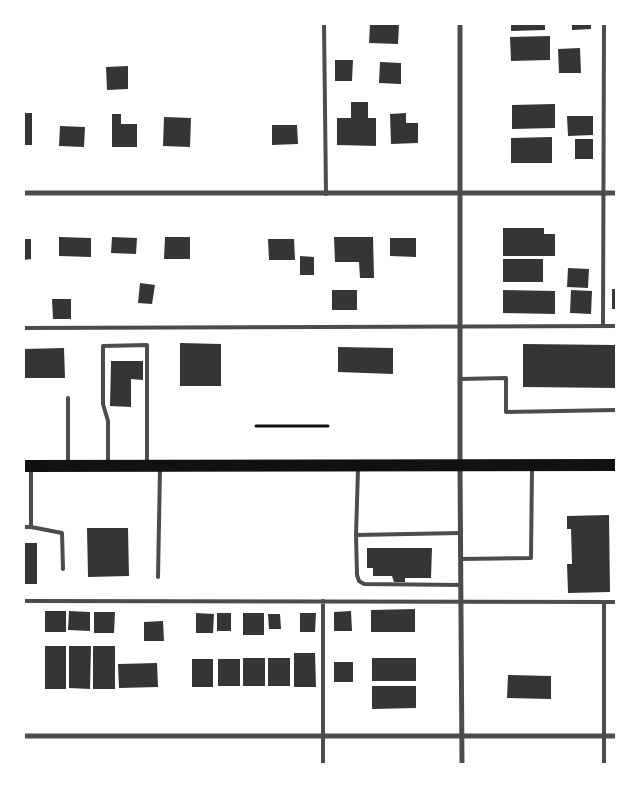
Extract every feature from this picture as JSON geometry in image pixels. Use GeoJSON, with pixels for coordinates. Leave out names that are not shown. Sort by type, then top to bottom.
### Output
{"type":"FeatureCollection","features":[{"type":"Feature","properties":{"kind":"main road"},"geometry":{"type":"LineString","coordinates":[[27,466],[616,465]]}},
{"type":"Feature","properties":{"kind":"street"},"geometry":{"type":"LineString","coordinates":[[460,24],[462,764]]}},
{"type":"Feature","properties":{"kind":"street"},"geometry":{"type":"LineString","coordinates":[[24,192],[616,193]]}},
{"type":"Feature","properties":{"kind":"street"},"geometry":{"type":"LineString","coordinates":[[24,736],[616,736]]}},
{"type":"Feature","properties":{"kind":"lane"},"geometry":{"type":"LineString","coordinates":[[324,24],[326,194]]}},
{"type":"Feature","properties":{"kind":"lane"},"geometry":{"type":"LineString","coordinates":[[603,326],[604,24]]}},
{"type":"Feature","properties":{"kind":"lane"},"geometry":{"type":"LineString","coordinates":[[24,328],[616,326]]}},
{"type":"Feature","properties":{"kind":"lane"},"geometry":{"type":"LineString","coordinates":[[108,466],[108,421],[103,404],[103,346],[147,345],[147,466]]}},
{"type":"Feature","properties":{"kind":"lane"},"geometry":{"type":"LineString","coordinates":[[460,379],[506,378],[506,412],[616,410]]}},
{"type":"Feature","properties":{"kind":"lane"},"geometry":{"type":"LineString","coordinates":[[68,398],[68,466]]}},
{"type":"Feature","properties":{"kind":"lane"},"geometry":{"type":"LineString","coordinates":[[27,466],[31,527]]}},
{"type":"Feature","properties":{"kind":"lane"},"geometry":{"type":"LineString","coordinates":[[158,576],[160,466]]}},
{"type":"Feature","properties":{"kind":"lane"},"geometry":{"type":"LineString","coordinates":[[358,466],[356,535],[357,575],[359,581],[364,584],[461,585]]}},
{"type":"Feature","properties":{"kind":"lane"},"geometry":{"type":"LineString","coordinates":[[461,559],[531,558],[532,466]]}},
{"type":"Feature","properties":{"kind":"lane"},"geometry":{"type":"LineString","coordinates":[[24,527],[62,533],[63,569]]}},
{"type":"Feature","properties":{"kind":"lane"},"geometry":{"type":"LineString","coordinates":[[356,535],[460,532]]}},
{"type":"Feature","properties":{"kind":"lane"},"geometry":{"type":"LineString","coordinates":[[24,601],[616,602]]}},
{"type":"Feature","properties":{"kind":"lane"},"geometry":{"type":"LineString","coordinates":[[323,602],[323,764]]}},
{"type":"Feature","properties":{"kind":"lane"},"geometry":{"type":"LineString","coordinates":[[604,602],[604,764]]}},
{"type":"Feature","properties":{"kind":"path"},"geometry":{"type":"LineString","coordinates":[[256,426],[328,426]]}},
{"type":"Feature","properties":{"kind":"building"},"geometry":{"type":"Polygon","coordinates":[[[370,24],[399,24],[398,44],[369,43],[370,24]]]}},
{"type":"Feature","properties":{"kind":"building"},"geometry":{"type":"Polygon","coordinates":[[[511,24],[545,24],[545,30],[511,31],[511,24]]]}},
{"type":"Feature","properties":{"kind":"building"},"geometry":{"type":"Polygon","coordinates":[[[572,24],[591,24],[591,29],[572,30],[572,24]]]}},
{"type":"Feature","properties":{"kind":"building"},"geometry":{"type":"Polygon","coordinates":[[[550,36],[550,60],[511,61],[510,37],[550,36]]]}},
{"type":"Feature","properties":{"kind":"building"},"geometry":{"type":"Polygon","coordinates":[[[580,48],[581,73],[559,73],[558,49],[580,48]]]}},
{"type":"Feature","properties":{"kind":"building"},"geometry":{"type":"Polygon","coordinates":[[[335,60],[353,60],[352,81],[335,81],[335,60]]]}},
{"type":"Feature","properties":{"kind":"building"},"geometry":{"type":"Polygon","coordinates":[[[380,62],[401,63],[401,84],[379,83],[380,62]]]}},
{"type":"Feature","properties":{"kind":"building"},"geometry":{"type":"Polygon","coordinates":[[[128,66],[128,89],[107,90],[106,67],[128,66]]]}},
{"type":"Feature","properties":{"kind":"building"},"geometry":{"type":"Polygon","coordinates":[[[351,102],[368,102],[368,118],[376,118],[376,146],[337,145],[337,118],[351,118],[351,102]]]}},
{"type":"Feature","properties":{"kind":"building"},"geometry":{"type":"Polygon","coordinates":[[[555,104],[555,128],[512,129],[512,105],[555,104]]]}},
{"type":"Feature","properties":{"kind":"building"},"geometry":{"type":"Polygon","coordinates":[[[24,113],[32,113],[32,145],[24,145],[24,113]]]}},
{"type":"Feature","properties":{"kind":"building"},"geometry":{"type":"Polygon","coordinates":[[[406,113],[406,123],[418,123],[418,143],[391,144],[390,114],[406,113]]]}},
{"type":"Feature","properties":{"kind":"building"},"geometry":{"type":"Polygon","coordinates":[[[112,114],[121,114],[121,124],[137,124],[137,147],[112,147],[112,114]]]}},
{"type":"Feature","properties":{"kind":"building"},"geometry":{"type":"Polygon","coordinates":[[[567,116],[593,116],[593,135],[568,136],[567,116]]]}},
{"type":"Feature","properties":{"kind":"building"},"geometry":{"type":"Polygon","coordinates":[[[164,117],[191,118],[190,147],[163,146],[164,117]]]}},
{"type":"Feature","properties":{"kind":"building"},"geometry":{"type":"Polygon","coordinates":[[[272,125],[297,125],[298,144],[272,145],[272,125]]]}},
{"type":"Feature","properties":{"kind":"building"},"geometry":{"type":"Polygon","coordinates":[[[60,126],[85,127],[84,147],[59,146],[60,126]]]}},
{"type":"Feature","properties":{"kind":"building"},"geometry":{"type":"Polygon","coordinates":[[[552,137],[552,163],[511,163],[511,138],[552,137]]]}},
{"type":"Feature","properties":{"kind":"building"},"geometry":{"type":"Polygon","coordinates":[[[575,139],[593,139],[593,159],[575,159],[575,139]]]}},
{"type":"Feature","properties":{"kind":"building"},"geometry":{"type":"Polygon","coordinates":[[[503,228],[544,228],[544,234],[555,234],[555,256],[503,256],[503,228]]]}},
{"type":"Feature","properties":{"kind":"building"},"geometry":{"type":"Polygon","coordinates":[[[59,237],[91,238],[91,257],[59,256],[59,237]]]}},
{"type":"Feature","properties":{"kind":"building"},"geometry":{"type":"Polygon","coordinates":[[[112,237],[137,238],[136,254],[111,253],[112,237]]]}},
{"type":"Feature","properties":{"kind":"building"},"geometry":{"type":"Polygon","coordinates":[[[165,237],[190,237],[190,259],[164,259],[165,237]]]}},
{"type":"Feature","properties":{"kind":"building"},"geometry":{"type":"Polygon","coordinates":[[[334,237],[373,237],[374,278],[360,278],[359,262],[335,262],[334,237]]]}},
{"type":"Feature","properties":{"kind":"building"},"geometry":{"type":"Polygon","coordinates":[[[390,238],[416,238],[416,257],[390,256],[390,238]]]}},
{"type":"Feature","properties":{"kind":"building"},"geometry":{"type":"Polygon","coordinates":[[[24,239],[31,239],[31,259],[24,260],[24,239]]]}},
{"type":"Feature","properties":{"kind":"building"},"geometry":{"type":"Polygon","coordinates":[[[268,239],[294,239],[295,260],[269,260],[268,239]]]}},
{"type":"Feature","properties":{"kind":"building"},"geometry":{"type":"Polygon","coordinates":[[[300,256],[314,257],[314,275],[300,275],[300,256]]]}},
{"type":"Feature","properties":{"kind":"building"},"geometry":{"type":"Polygon","coordinates":[[[503,259],[543,259],[543,282],[503,282],[503,259]]]}},
{"type":"Feature","properties":{"kind":"building"},"geometry":{"type":"Polygon","coordinates":[[[568,268],[589,269],[588,288],[567,287],[568,268]]]}},
{"type":"Feature","properties":{"kind":"building"},"geometry":{"type":"Polygon","coordinates":[[[140,283],[155,285],[152,304],[138,303],[140,283]]]}},
{"type":"Feature","properties":{"kind":"building"},"geometry":{"type":"Polygon","coordinates":[[[612,289],[616,289],[616,309],[612,309],[612,289]]]}},
{"type":"Feature","properties":{"kind":"building"},"geometry":{"type":"Polygon","coordinates":[[[332,290],[357,290],[357,310],[332,310],[332,290]]]}},
{"type":"Feature","properties":{"kind":"building"},"geometry":{"type":"Polygon","coordinates":[[[503,290],[555,291],[555,314],[503,313],[503,290]]]}},
{"type":"Feature","properties":{"kind":"building"},"geometry":{"type":"Polygon","coordinates":[[[571,290],[592,291],[591,314],[570,313],[571,290]]]}},
{"type":"Feature","properties":{"kind":"building"},"geometry":{"type":"Polygon","coordinates":[[[52,299],[71,299],[71,319],[53,319],[52,299]]]}},
{"type":"Feature","properties":{"kind":"building"},"geometry":{"type":"Polygon","coordinates":[[[180,343],[221,344],[221,386],[180,386],[180,343]]]}},
{"type":"Feature","properties":{"kind":"building"},"geometry":{"type":"Polygon","coordinates":[[[523,344],[616,345],[616,388],[523,387],[523,344]]]}},
{"type":"Feature","properties":{"kind":"building"},"geometry":{"type":"Polygon","coordinates":[[[338,347],[393,348],[393,374],[338,372],[338,347]]]}},
{"type":"Feature","properties":{"kind":"building"},"geometry":{"type":"Polygon","coordinates":[[[64,348],[65,378],[24,378],[24,349],[64,348]]]}},
{"type":"Feature","properties":{"kind":"building"},"geometry":{"type":"Polygon","coordinates":[[[111,361],[143,361],[143,380],[131,379],[131,407],[110,406],[111,361]]]}},
{"type":"Feature","properties":{"kind":"building"},"geometry":{"type":"Polygon","coordinates":[[[609,515],[610,592],[568,593],[567,564],[572,564],[571,529],[567,529],[567,516],[609,515]]]}},
{"type":"Feature","properties":{"kind":"building"},"geometry":{"type":"Polygon","coordinates":[[[87,528],[128,528],[129,576],[88,577],[87,528]]]}},
{"type":"Feature","properties":{"kind":"building"},"geometry":{"type":"Polygon","coordinates":[[[24,543],[37,543],[37,584],[24,584],[24,543]]]}},
{"type":"Feature","properties":{"kind":"building"},"geometry":{"type":"Polygon","coordinates":[[[367,548],[432,548],[431,578],[405,578],[405,582],[394,582],[392,576],[373,576],[373,568],[367,568],[367,548]]]}},
{"type":"Feature","properties":{"kind":"building"},"geometry":{"type":"Polygon","coordinates":[[[415,609],[415,632],[371,632],[371,610],[415,609]]]}},
{"type":"Feature","properties":{"kind":"building"},"geometry":{"type":"Polygon","coordinates":[[[45,611],[66,611],[66,632],[45,632],[45,611]]]}},
{"type":"Feature","properties":{"kind":"building"},"geometry":{"type":"Polygon","coordinates":[[[69,611],[90,612],[90,631],[68,630],[69,611]]]}},
{"type":"Feature","properties":{"kind":"building"},"geometry":{"type":"Polygon","coordinates":[[[351,611],[352,631],[334,631],[334,612],[351,611]]]}},
{"type":"Feature","properties":{"kind":"building"},"geometry":{"type":"Polygon","coordinates":[[[94,612],[115,612],[114,633],[94,633],[94,612]]]}},
{"type":"Feature","properties":{"kind":"building"},"geometry":{"type":"Polygon","coordinates":[[[196,613],[214,614],[213,633],[196,633],[196,613]]]}},
{"type":"Feature","properties":{"kind":"building"},"geometry":{"type":"Polygon","coordinates":[[[217,613],[231,613],[231,631],[217,631],[217,613]]]}},
{"type":"Feature","properties":{"kind":"building"},"geometry":{"type":"Polygon","coordinates":[[[243,613],[264,613],[264,635],[243,635],[243,613]]]}},
{"type":"Feature","properties":{"kind":"building"},"geometry":{"type":"Polygon","coordinates":[[[300,613],[316,613],[315,632],[300,632],[300,613]]]}},
{"type":"Feature","properties":{"kind":"building"},"geometry":{"type":"Polygon","coordinates":[[[268,614],[280,614],[281,629],[269,629],[268,614]]]}},
{"type":"Feature","properties":{"kind":"building"},"geometry":{"type":"Polygon","coordinates":[[[163,621],[164,641],[144,641],[144,622],[163,621]]]}},
{"type":"Feature","properties":{"kind":"building"},"geometry":{"type":"Polygon","coordinates":[[[45,646],[66,646],[66,689],[45,689],[45,646]]]}},
{"type":"Feature","properties":{"kind":"building"},"geometry":{"type":"Polygon","coordinates":[[[69,646],[91,646],[90,689],[69,688],[69,646]]]}},
{"type":"Feature","properties":{"kind":"building"},"geometry":{"type":"Polygon","coordinates":[[[93,646],[115,646],[115,689],[93,689],[93,646]]]}},
{"type":"Feature","properties":{"kind":"building"},"geometry":{"type":"Polygon","coordinates":[[[294,653],[315,653],[316,687],[294,687],[294,653]]]}},
{"type":"Feature","properties":{"kind":"building"},"geometry":{"type":"Polygon","coordinates":[[[243,658],[265,658],[265,686],[243,686],[243,658]]]}},
{"type":"Feature","properties":{"kind":"building"},"geometry":{"type":"Polygon","coordinates":[[[268,658],[290,658],[290,686],[268,686],[268,658]]]}},
{"type":"Feature","properties":{"kind":"building"},"geometry":{"type":"Polygon","coordinates":[[[372,658],[416,658],[416,681],[372,681],[372,658]]]}},
{"type":"Feature","properties":{"kind":"building"},"geometry":{"type":"Polygon","coordinates":[[[192,659],[213,659],[213,687],[192,687],[192,659]]]}},
{"type":"Feature","properties":{"kind":"building"},"geometry":{"type":"Polygon","coordinates":[[[218,659],[240,659],[240,686],[218,686],[218,659]]]}},
{"type":"Feature","properties":{"kind":"building"},"geometry":{"type":"Polygon","coordinates":[[[334,662],[353,662],[353,682],[334,682],[334,662]]]}},
{"type":"Feature","properties":{"kind":"building"},"geometry":{"type":"Polygon","coordinates":[[[157,663],[158,687],[119,688],[118,664],[157,663]]]}},
{"type":"Feature","properties":{"kind":"building"},"geometry":{"type":"Polygon","coordinates":[[[508,675],[551,676],[551,699],[507,698],[508,675]]]}},
{"type":"Feature","properties":{"kind":"building"},"geometry":{"type":"Polygon","coordinates":[[[372,686],[416,686],[416,708],[372,709],[372,686]]]}}]}
